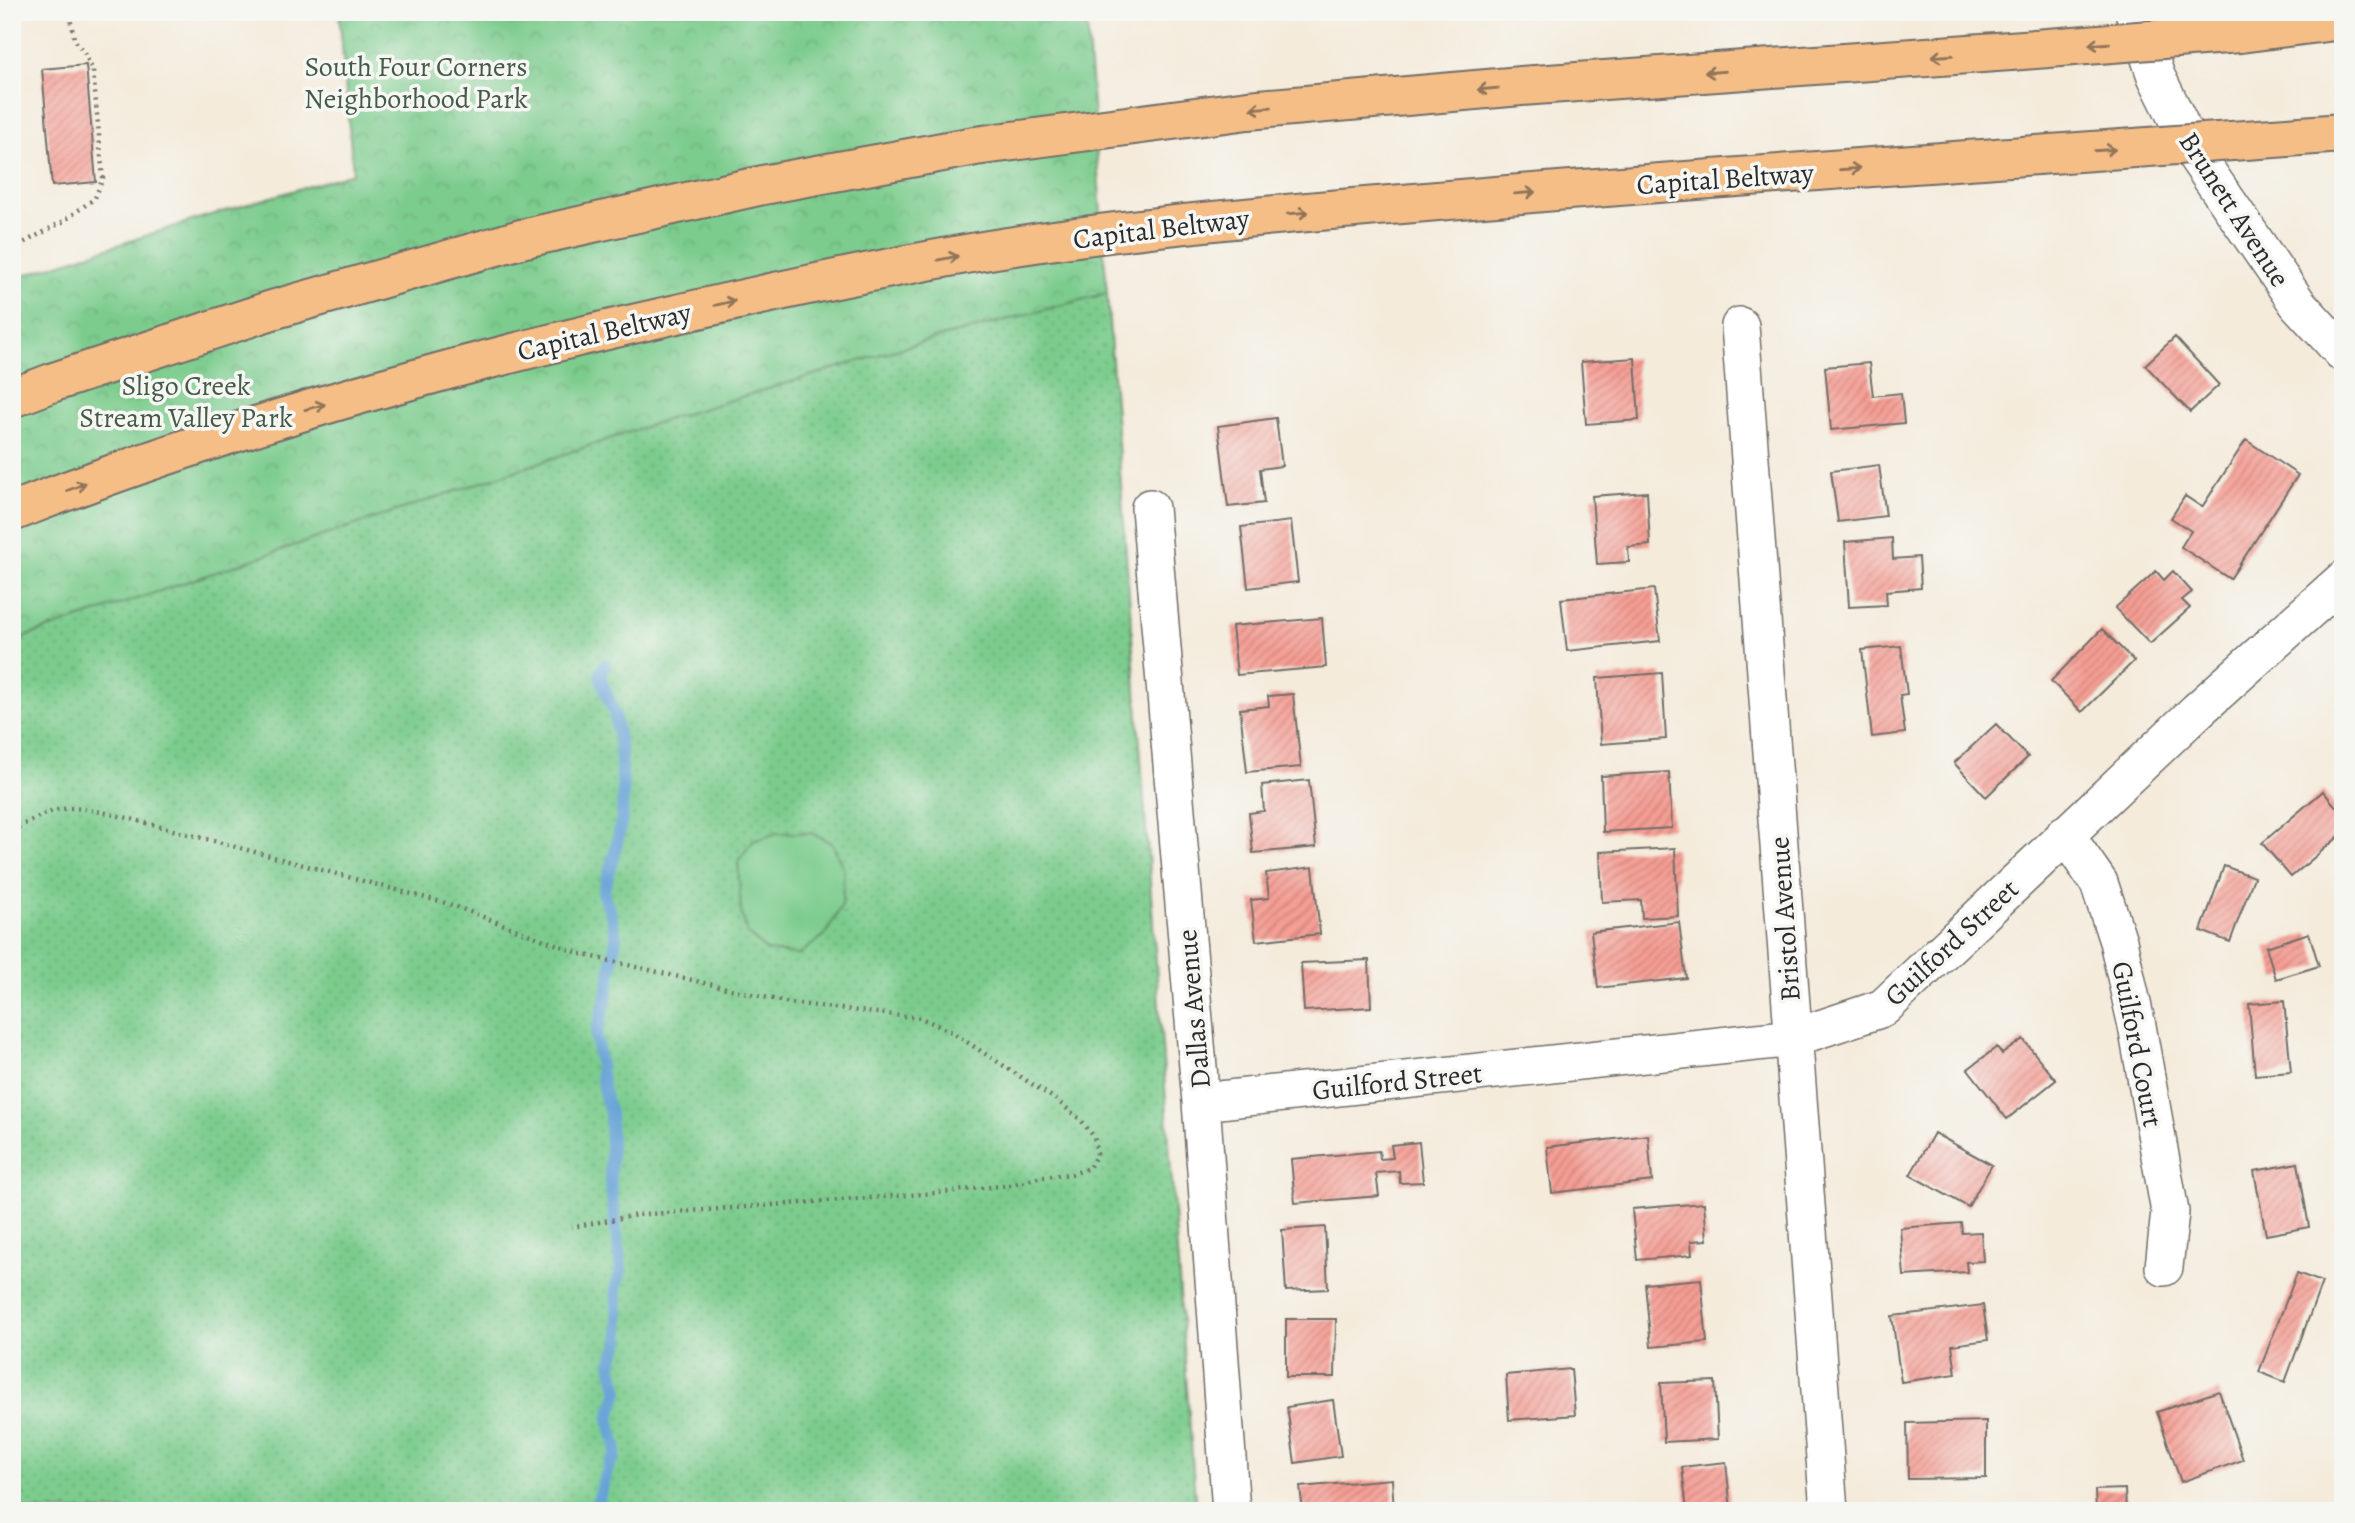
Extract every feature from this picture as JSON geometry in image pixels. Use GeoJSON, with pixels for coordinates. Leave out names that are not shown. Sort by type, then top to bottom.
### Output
{"type":"FeatureCollection","features":[{"type":"Feature","properties":{"kind":"highway"},"geometry":{"type":"LineString","coordinates":[[2240,33],[2343,20]]}},
{"type":"Feature","properties":{"kind":"highway"},"geometry":{"type":"LineString","coordinates":[[12,398],[272,310],[521,239],[763,185],[975,146],[1248,110],[1521,86],[2343,26]]}},
{"type":"Feature","properties":{"kind":"highway","name":"Capital Beltway"},"geometry":{"type":"LineString","coordinates":[[12,512],[86,482],[298,411],[548,343],[785,289],[985,251],[1255,216],[2343,133]]}},
{"type":"Feature","properties":{"kind":"street","name":"Brunett Avenue"},"geometry":{"type":"LineString","coordinates":[[2134,12],[2157,76],[2193,153],[2298,303],[2343,353]]}},
{"type":"Feature","properties":{"kind":"street","name":"Bristol Avenue"},"geometry":{"type":"LineString","coordinates":[[1740,327],[1829,1511]]}},
{"type":"Feature","properties":{"kind":"street","name":"Dallas Avenue"},"geometry":{"type":"LineString","coordinates":[[1150,508],[1201,1102],[1231,1511]]}},
{"type":"Feature","properties":{"kind":"street","name":"Guilford Street"},"geometry":{"type":"LineString","coordinates":[[1201,1102],[1793,1038],[1883,1008],[2197,711],[2343,580]]}},
{"type":"Feature","properties":{"kind":"street","name":"Guilford Court"},"geometry":{"type":"LineString","coordinates":[[2065,834],[2099,883],[2121,953],[2137,1026],[2169,1212],[2164,1266]]}},
{"type":"Feature","properties":{"kind":"path"},"geometry":{"type":"LineString","coordinates":[[12,249],[64,221],[94,198],[103,178],[93,71],[86,54],[74,39],[69,12]]}},
{"type":"Feature","properties":{"kind":"path"},"geometry":{"type":"LineString","coordinates":[[12,831],[55,808],[90,809],[449,904],[581,954],[790,1003],[920,1018],[950,1031],[1055,1099],[1081,1120],[1094,1137],[1097,1154],[1089,1168],[1072,1174],[1042,1177],[1010,1185],[936,1194],[637,1215],[572,1227]]}},
{"type":"Feature","properties":{"kind":"green space","name":"Sligo Creek Stream Valley Park"},"geometry":{"type":"Polygon","coordinates":[[[339,12],[1086,12],[1107,293],[915,344],[659,422],[12,641],[12,279],[204,217],[353,173],[339,12]]]}},
{"type":"Feature","properties":{"kind":"green space"},"geometry":{"type":"Polygon","coordinates":[[[1107,293],[1196,1511],[12,1511],[12,641],[659,422],[915,344],[1107,293]]]}},
{"type":"Feature","properties":{"kind":"green space"},"geometry":{"type":"Polygon","coordinates":[[[777,833],[811,833],[832,843],[844,870],[842,905],[825,935],[798,955],[767,951],[747,933],[741,911],[738,861],[753,841],[777,833]]]}},
{"type":"Feature","properties":{"kind":"building"},"geometry":{"type":"Polygon","coordinates":[[[86,65],[96,182],[52,186],[42,69],[86,65]]]}},
{"type":"Feature","properties":{"kind":"building"},"geometry":{"type":"Polygon","coordinates":[[[12,196],[15,196],[18,234],[12,235],[12,196]]]}},
{"type":"Feature","properties":{"kind":"building"},"geometry":{"type":"Polygon","coordinates":[[[2175,337],[2219,385],[2190,412],[2145,365],[2175,337]]]}},
{"type":"Feature","properties":{"kind":"building"},"geometry":{"type":"Polygon","coordinates":[[[1635,358],[1639,420],[1586,424],[1581,362],[1635,358]]]}},
{"type":"Feature","properties":{"kind":"building"},"geometry":{"type":"Polygon","coordinates":[[[1869,363],[1873,396],[1901,393],[1904,423],[1831,430],[1825,367],[1869,363]]]}},
{"type":"Feature","properties":{"kind":"building"},"geometry":{"type":"Polygon","coordinates":[[[1276,418],[1282,466],[1260,469],[1264,503],[1228,507],[1218,426],[1276,418]]]}},
{"type":"Feature","properties":{"kind":"building"},"geometry":{"type":"Polygon","coordinates":[[[2246,440],[2298,475],[2230,579],[2181,547],[2191,531],[2171,518],[2185,496],[2202,507],[2246,440]]]}},
{"type":"Feature","properties":{"kind":"building"},"geometry":{"type":"Polygon","coordinates":[[[1879,465],[1886,516],[1838,522],[1831,471],[1879,465]]]}},
{"type":"Feature","properties":{"kind":"building"},"geometry":{"type":"Polygon","coordinates":[[[1647,492],[1650,545],[1628,547],[1629,562],[1597,564],[1592,496],[1647,492]]]}},
{"type":"Feature","properties":{"kind":"building"},"geometry":{"type":"Polygon","coordinates":[[[1291,521],[1298,582],[1248,588],[1241,527],[1291,521]]]}},
{"type":"Feature","properties":{"kind":"building"},"geometry":{"type":"Polygon","coordinates":[[[1892,538],[1893,559],[1919,557],[1921,588],[1886,591],[1887,605],[1849,607],[1845,542],[1892,538]]]}},
{"type":"Feature","properties":{"kind":"building"},"geometry":{"type":"Polygon","coordinates":[[[2156,571],[2164,580],[2173,571],[2192,592],[2182,600],[2190,608],[2150,644],[2115,608],[2156,571]]]}},
{"type":"Feature","properties":{"kind":"building"},"geometry":{"type":"Polygon","coordinates":[[[1654,589],[1660,641],[1567,651],[1561,599],[1654,589]]]}},
{"type":"Feature","properties":{"kind":"building"},"geometry":{"type":"Polygon","coordinates":[[[1322,618],[1326,667],[1237,675],[1232,626],[1322,618]]]}},
{"type":"Feature","properties":{"kind":"building"},"geometry":{"type":"Polygon","coordinates":[[[2102,629],[2134,661],[2082,712],[2051,681],[2102,629]]]}},
{"type":"Feature","properties":{"kind":"building"},"geometry":{"type":"Polygon","coordinates":[[[1901,646],[1907,694],[1900,695],[1905,733],[1872,737],[1862,650],[1901,646]]]}},
{"type":"Feature","properties":{"kind":"building"},"geometry":{"type":"Polygon","coordinates":[[[1662,673],[1666,739],[1601,744],[1597,678],[1662,673]]]}},
{"type":"Feature","properties":{"kind":"building"},"geometry":{"type":"Polygon","coordinates":[[[1293,694],[1301,767],[1247,772],[1240,709],[1269,706],[1268,696],[1293,694]]]}},
{"type":"Feature","properties":{"kind":"building"},"geometry":{"type":"Polygon","coordinates":[[[1996,724],[2028,757],[1986,797],[1954,763],[1996,724]]]}},
{"type":"Feature","properties":{"kind":"building"},"geometry":{"type":"Polygon","coordinates":[[[1669,772],[1672,828],[1603,832],[1601,776],[1669,772]]]}},
{"type":"Feature","properties":{"kind":"building"},"geometry":{"type":"Polygon","coordinates":[[[1309,780],[1316,847],[1253,853],[1249,813],[1264,811],[1262,785],[1309,780]]]}},
{"type":"Feature","properties":{"kind":"building"},"geometry":{"type":"Polygon","coordinates":[[[2323,791],[2343,815],[2343,833],[2291,877],[2262,843],[2323,791]]]}},
{"type":"Feature","properties":{"kind":"building"},"geometry":{"type":"Polygon","coordinates":[[[1675,848],[1678,916],[1642,918],[1641,900],[1602,902],[1600,852],[1675,848]]]}},
{"type":"Feature","properties":{"kind":"building"},"geometry":{"type":"Polygon","coordinates":[[[2224,866],[2254,877],[2230,942],[2201,931],[2224,866]]]}},
{"type":"Feature","properties":{"kind":"building"},"geometry":{"type":"Polygon","coordinates":[[[1313,867],[1320,934],[1256,941],[1251,900],[1269,898],[1266,873],[1313,867]]]}},
{"type":"Feature","properties":{"kind":"building"},"geometry":{"type":"Polygon","coordinates":[[[1679,922],[1686,978],[1598,988],[1591,932],[1679,922]]]}},
{"type":"Feature","properties":{"kind":"building"},"geometry":{"type":"Polygon","coordinates":[[[2309,933],[2319,966],[2276,979],[2266,947],[2309,933]]]}},
{"type":"Feature","properties":{"kind":"building"},"geometry":{"type":"Polygon","coordinates":[[[1369,960],[1371,1007],[1304,1011],[1301,963],[1369,960]]]}},
{"type":"Feature","properties":{"kind":"building"},"geometry":{"type":"Polygon","coordinates":[[[2284,1001],[2291,1072],[2255,1075],[2249,1004],[2284,1001]]]}},
{"type":"Feature","properties":{"kind":"building"},"geometry":{"type":"Polygon","coordinates":[[[2023,1039],[2056,1080],[2007,1119],[1968,1069],[1997,1047],[2002,1054],[2023,1039]]]}},
{"type":"Feature","properties":{"kind":"building"},"geometry":{"type":"Polygon","coordinates":[[[1934,1133],[1992,1165],[1968,1207],[1910,1175],[1934,1133]]]}},
{"type":"Feature","properties":{"kind":"building"},"geometry":{"type":"Polygon","coordinates":[[[1648,1135],[1652,1181],[1552,1193],[1547,1147],[1648,1135]]]}},
{"type":"Feature","properties":{"kind":"building"},"geometry":{"type":"Polygon","coordinates":[[[1419,1142],[1423,1182],[1400,1183],[1399,1171],[1376,1173],[1379,1196],[1295,1203],[1291,1159],[1379,1151],[1380,1159],[1393,1158],[1391,1145],[1419,1142]]]}},
{"type":"Feature","properties":{"kind":"building"},"geometry":{"type":"Polygon","coordinates":[[[2298,1163],[2309,1227],[2266,1235],[2254,1171],[2298,1163]]]}},
{"type":"Feature","properties":{"kind":"building"},"geometry":{"type":"Polygon","coordinates":[[[1704,1203],[1707,1240],[1691,1241],[1692,1255],[1637,1260],[1632,1209],[1704,1203]]]}},
{"type":"Feature","properties":{"kind":"building"},"geometry":{"type":"Polygon","coordinates":[[[1961,1223],[1962,1233],[1981,1232],[1983,1261],[1966,1262],[1967,1272],[1904,1276],[1900,1228],[1961,1223]]]}},
{"type":"Feature","properties":{"kind":"building"},"geometry":{"type":"Polygon","coordinates":[[[1325,1227],[1328,1289],[1286,1291],[1282,1230],[1325,1227]]]}},
{"type":"Feature","properties":{"kind":"building"},"geometry":{"type":"Polygon","coordinates":[[[2297,1273],[2322,1282],[2285,1382],[2259,1372],[2297,1273]]]}},
{"type":"Feature","properties":{"kind":"building"},"geometry":{"type":"Polygon","coordinates":[[[1701,1279],[1707,1342],[1651,1347],[1645,1284],[1701,1279]]]}},
{"type":"Feature","properties":{"kind":"building"},"geometry":{"type":"Polygon","coordinates":[[[1983,1305],[1988,1340],[1952,1345],[1956,1374],[1901,1382],[1892,1316],[1983,1305]]]}},
{"type":"Feature","properties":{"kind":"building"},"geometry":{"type":"Polygon","coordinates":[[[1286,1319],[1336,1319],[1335,1377],[1286,1377],[1286,1319]]]}},
{"type":"Feature","properties":{"kind":"building"},"geometry":{"type":"Polygon","coordinates":[[[1571,1369],[1575,1415],[1509,1420],[1506,1375],[1571,1369]]]}},
{"type":"Feature","properties":{"kind":"building"},"geometry":{"type":"Polygon","coordinates":[[[1715,1381],[1718,1439],[1664,1442],[1661,1383],[1715,1381]]]}},
{"type":"Feature","properties":{"kind":"building"},"geometry":{"type":"Polygon","coordinates":[[[2219,1391],[2243,1460],[2181,1482],[2157,1412],[2219,1391]]]}},
{"type":"Feature","properties":{"kind":"building"},"geometry":{"type":"Polygon","coordinates":[[[1333,1400],[1341,1456],[1295,1463],[1287,1407],[1333,1400]]]}},
{"type":"Feature","properties":{"kind":"building"},"geometry":{"type":"Polygon","coordinates":[[[1986,1421],[1986,1478],[1908,1479],[1907,1423],[1986,1421]]]}},
{"type":"Feature","properties":{"kind":"building"},"geometry":{"type":"Polygon","coordinates":[[[1726,1462],[1731,1511],[1687,1511],[1682,1467],[1726,1462]]]}},
{"type":"Feature","properties":{"kind":"building"},"geometry":{"type":"Polygon","coordinates":[[[1392,1479],[1394,1511],[1303,1511],[1300,1487],[1392,1479]]]}},
{"type":"Feature","properties":{"kind":"building"},"geometry":{"type":"Polygon","coordinates":[[[2125,1489],[2126,1511],[2096,1511],[2095,1490],[2125,1489]]]}},
{"type":"Feature","properties":{"kind":"waterway"},"geometry":{"type":"LineString","coordinates":[[599,1511],[598,1501],[609,1465],[615,1457],[616,1446],[609,1419],[618,1391],[611,1363],[620,1341],[616,1286],[621,1270],[610,1180],[610,1113],[603,1088],[596,1035],[607,996],[616,938],[603,893],[622,819],[623,789],[614,713],[600,676],[605,664]]}},
{"type":"Feature","properties":{"kind":"park label","name":"South Four Corners Neighborhood Park"},"geometry":{"type":"Point","coordinates":[416,82]}}]}
